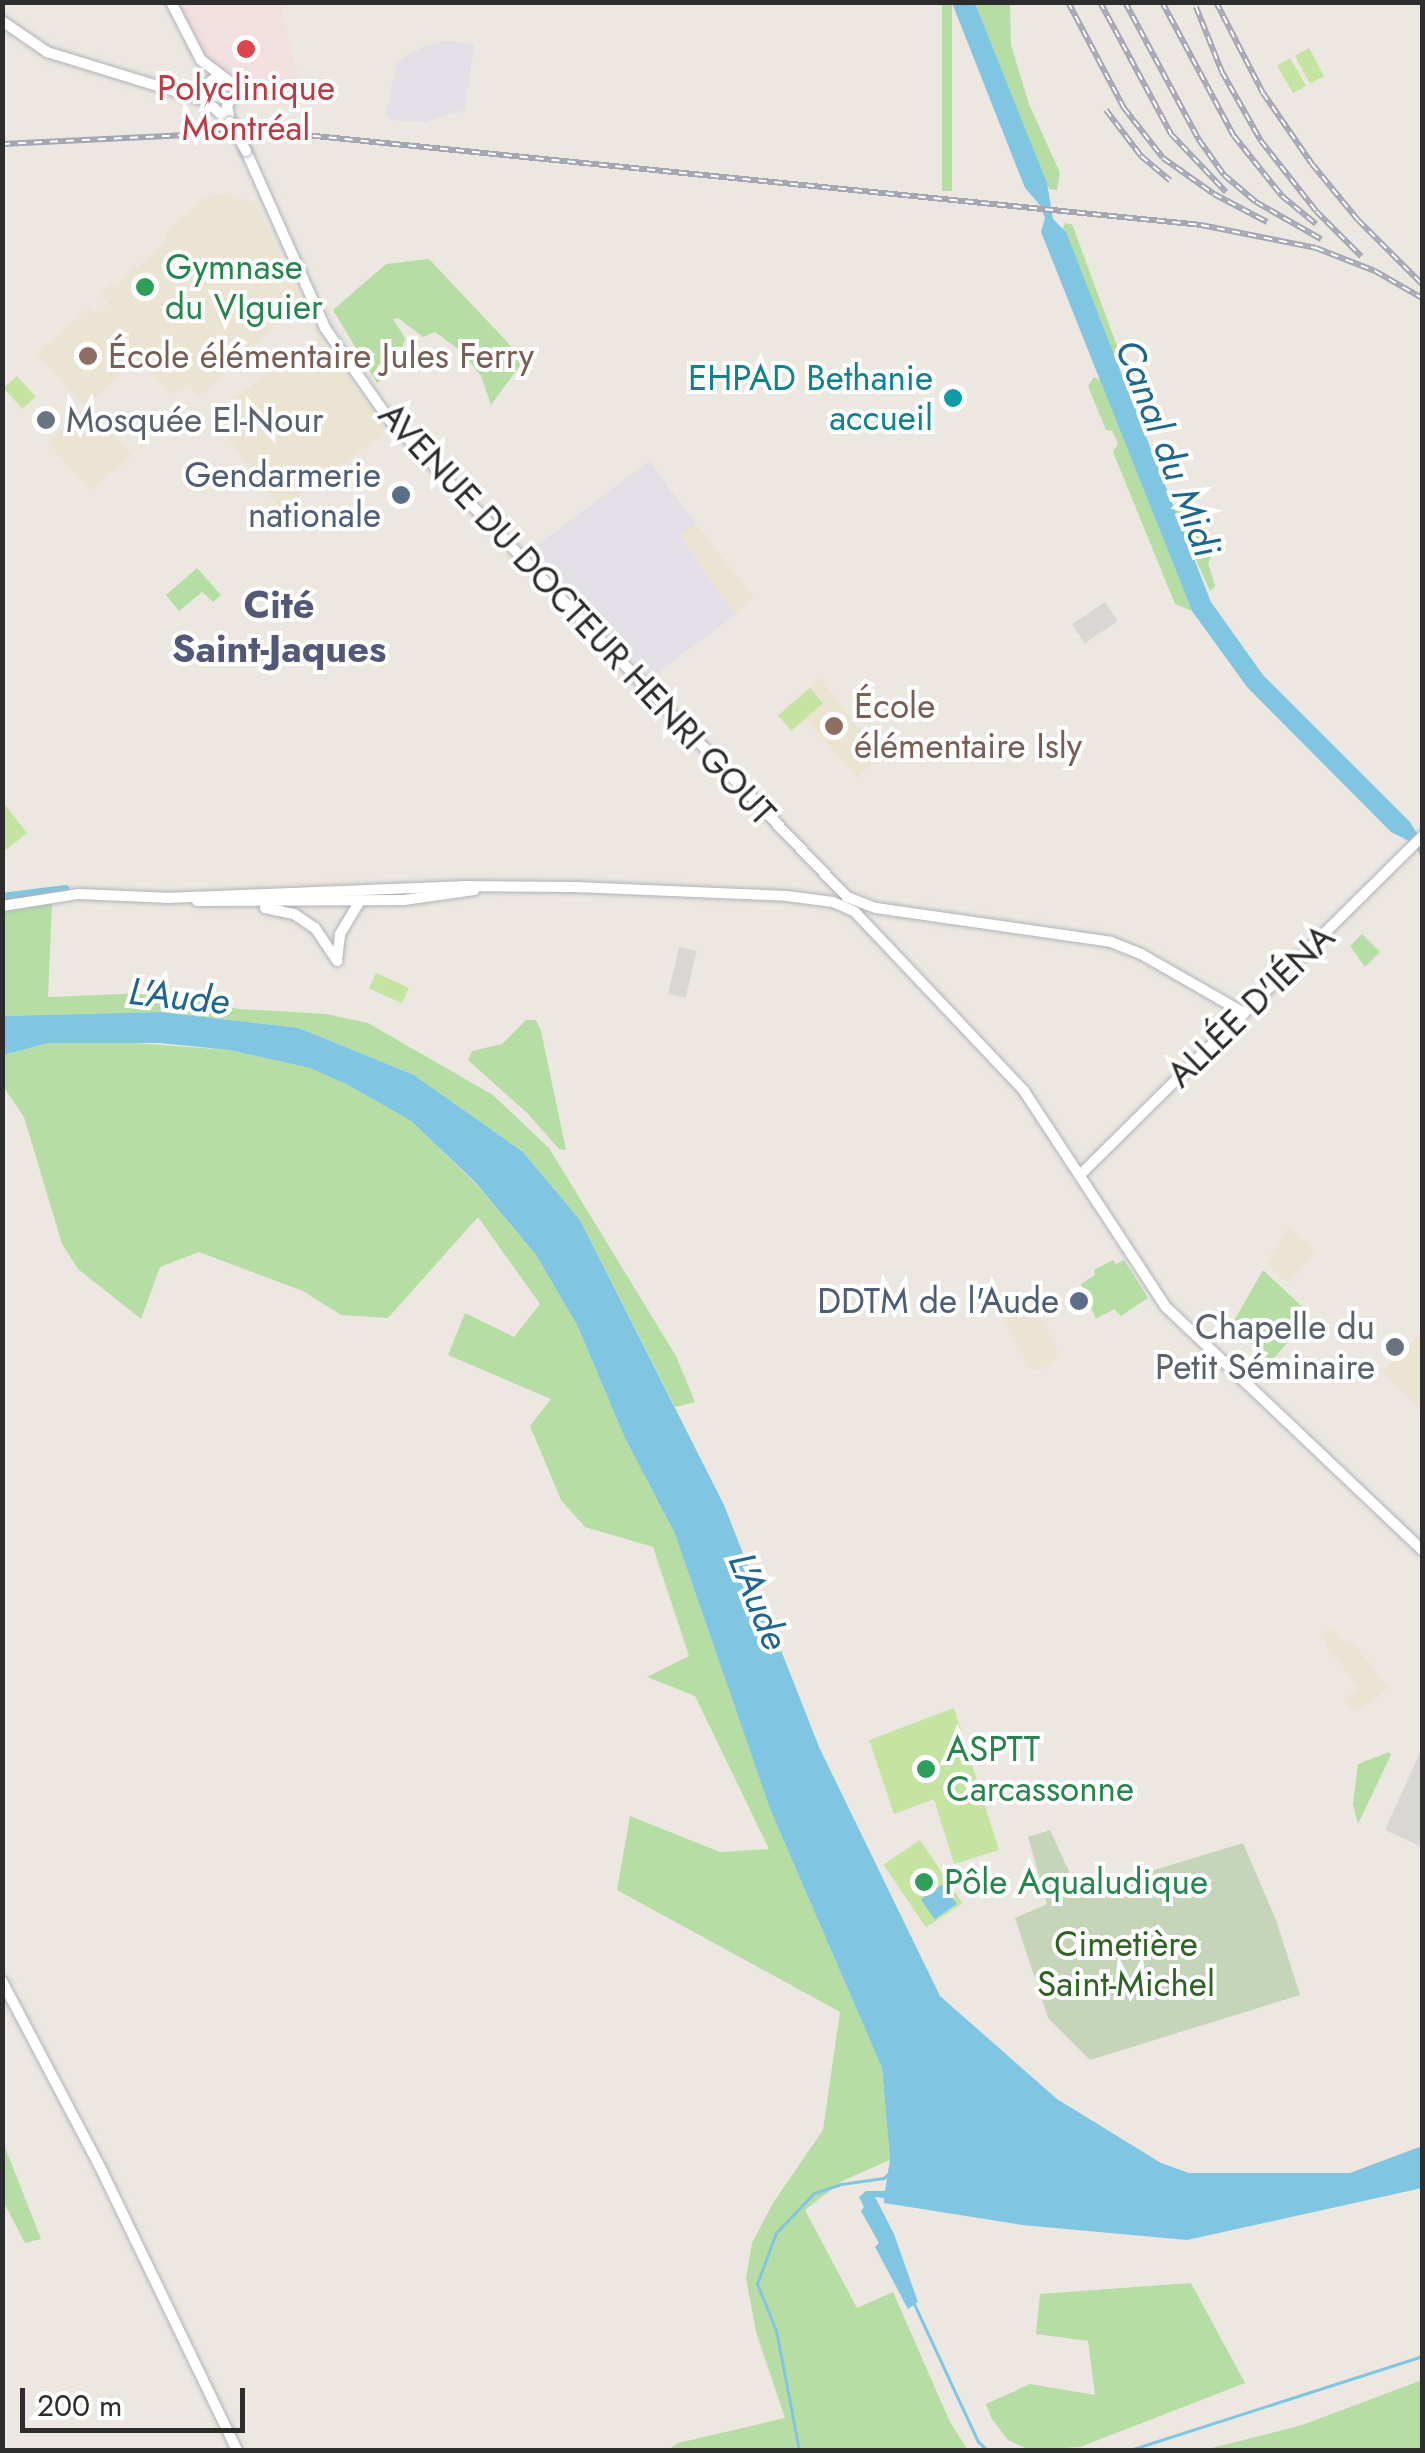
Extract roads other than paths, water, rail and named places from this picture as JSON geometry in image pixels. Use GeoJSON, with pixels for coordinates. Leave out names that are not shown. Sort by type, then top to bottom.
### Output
{"type":"FeatureCollection","features":[{"type":"Feature","properties":{"kind":"main road"},"geometry":{"type":"LineString","coordinates":[[2,21],[47,52],[217,105],[235,94],[234,85],[201,60],[171,2]]}},
{"type":"Feature","properties":{"kind":"main road"},"geometry":{"type":"LineString","coordinates":[[217,105],[206,83],[218,76]]}},
{"type":"Feature","properties":{"kind":"main road","name":"AVENUE DU DOCTEUR HENRI GOUT"},"geometry":{"type":"LineString","coordinates":[[217,105],[246,151],[325,328],[388,418],[832,882],[836,901]]}},
{"type":"Feature","properties":{"kind":"main road","name":"ALLÉE D'IÉNA"},"geometry":{"type":"LineString","coordinates":[[1080,1175],[1422,836]]}},
{"type":"Feature","properties":{"kind":"main road"},"geometry":{"type":"LineString","coordinates":[[832,882],[836,901],[868,922],[1024,1091],[1166,1307],[1422,1550]]}},
{"type":"Feature","properties":{"kind":"main road"},"geometry":{"type":"LineString","coordinates":[[166,898],[488,886],[692,890],[836,901],[1112,942],[1141,954],[1244,1013]]}},
{"type":"Feature","properties":{"kind":"main road"},"geometry":{"type":"LineString","coordinates":[[2,906],[79,894],[247,904],[443,896],[488,886]]}},
{"type":"Feature","properties":{"kind":"main road"},"geometry":{"type":"LineString","coordinates":[[247,904],[302,918],[316,928],[337,961],[340,934],[360,900]]}},
{"type":"Feature","properties":{"kind":"main road"},"geometry":{"type":"LineString","coordinates":[[868,922],[876,908]]}},
{"type":"Feature","properties":{"kind":"main road"},"geometry":{"type":"LineString","coordinates":[[2,1981],[102,2170],[237,2450]]}},
{"type":"Feature","properties":{"kind":"water"},"geometry":{"type":"Polygon","coordinates":[[[952,3],[975,3],[1047,183],[1053,219],[1066,232],[1211,602],[1263,675],[1410,822],[1422,842],[1422,865],[1419,852],[1409,841],[1391,832],[1247,687],[1192,611],[1041,232],[1045,218],[1025,188],[952,3]]]}},
{"type":"Feature","properties":{"kind":"water","name":"L'Aude"},"geometry":{"type":"Polygon","coordinates":[[[160,1012],[299,1028],[414,1075],[523,1152],[580,1220],[724,1505],[819,1747],[940,1996],[1057,2099],[1161,2163],[1189,2173],[1350,2173],[1422,2146],[1422,2188],[1187,2240],[1022,2225],[884,2203],[884,2198],[875,2197],[894,2234],[918,2302],[908,2309],[875,2247],[879,2243],[861,2211],[864,2207],[859,2197],[866,2191],[885,2191],[890,2160],[882,2068],[770,1809],[675,1534],[625,1438],[577,1325],[536,1255],[475,1182],[411,1121],[348,1085],[310,1068],[229,1050],[159,1043],[49,1043],[3,1055],[3,1016],[160,1012]]]}},
{"type":"Feature","properties":{"kind":"water"},"geometry":{"type":"Polygon","coordinates":[[[943,1884],[957,1904],[935,1919],[921,1899],[943,1884]]]}},
{"type":"Feature","properties":{"kind":"waterway"},"geometry":{"type":"LineString","coordinates":[[2,897],[66,889]]}},
{"type":"Feature","properties":{"kind":"waterway"},"geometry":{"type":"LineString","coordinates":[[799,2450],[776,2331],[757,2284],[776,2233],[814,2193],[841,2184],[884,2178],[890,2172]]}},
{"type":"Feature","properties":{"kind":"waterway"},"geometry":{"type":"LineString","coordinates":[[915,2305],[978,2441],[987,2450]]}},
{"type":"Feature","properties":{"kind":"waterway"},"geometry":{"type":"LineString","coordinates":[[1130,2450],[1422,2356]]}},
{"type":"Feature","properties":{"kind":"railway"},"geometry":{"type":"LineString","coordinates":[[1068,2],[1124,108],[1163,158],[1214,194],[1267,222]]}},
{"type":"Feature","properties":{"kind":"railway"},"geometry":{"type":"LineString","coordinates":[[1100,2],[1171,134],[1226,192]]}},
{"type":"Feature","properties":{"kind":"railway"},"geometry":{"type":"LineString","coordinates":[[1125,2],[1199,140],[1224,175],[1256,202],[1321,239]]}},
{"type":"Feature","properties":{"kind":"railway"},"geometry":{"type":"LineString","coordinates":[[1162,2],[1234,136],[1282,196],[1316,224]]}},
{"type":"Feature","properties":{"kind":"railway"},"geometry":{"type":"LineString","coordinates":[[1216,2],[1263,93],[1312,164],[1358,220],[1422,284]]}},
{"type":"Feature","properties":{"kind":"railway"},"geometry":{"type":"LineString","coordinates":[[1196,7],[1222,72],[1261,141],[1316,211],[1361,256]]}},
{"type":"Feature","properties":{"kind":"railway"},"geometry":{"type":"LineString","coordinates":[[1106,110],[1141,156],[1170,180]]}},
{"type":"Feature","properties":{"kind":"railway"},"geometry":{"type":"LineString","coordinates":[[2,144],[265,131],[1201,225],[1316,248],[1375,271],[1422,298]]}},
{"type":"Feature","properties":{"kind":"place","name":"Polyclinique Montréal"},"geometry":{"type":"Point","coordinates":[246,49]}},
{"type":"Feature","properties":{"kind":"place","name":"Gymnase du VIguier"},"geometry":{"type":"Point","coordinates":[145,287]}},
{"type":"Feature","properties":{"kind":"place","name":"École élémentaire Jules Ferry"},"geometry":{"type":"Point","coordinates":[88,356]}},
{"type":"Feature","properties":{"kind":"place","name":"EHPAD Bethanie accueil"},"geometry":{"type":"Point","coordinates":[953,398]}},
{"type":"Feature","properties":{"kind":"place","name":"Mosquée El-Nour"},"geometry":{"type":"Point","coordinates":[46,420]}},
{"type":"Feature","properties":{"kind":"place","name":"Gendarmerie nationale"},"geometry":{"type":"Point","coordinates":[401,495]}},
{"type":"Feature","properties":{"kind":"place","name":"École élémentaire Isly"},"geometry":{"type":"Point","coordinates":[834,726]}},
{"type":"Feature","properties":{"kind":"place","name":"DDTM de l'Aude"},"geometry":{"type":"Point","coordinates":[1079,1301]}},
{"type":"Feature","properties":{"kind":"place","name":"Chapelle du Petit Séminaire"},"geometry":{"type":"Point","coordinates":[1395,1347]}},
{"type":"Feature","properties":{"kind":"place","name":"ASPTT Carcassonne"},"geometry":{"type":"Point","coordinates":[926,1769]}},
{"type":"Feature","properties":{"kind":"place","name":"Pôle Aqualudique"},"geometry":{"type":"Point","coordinates":[924,1882]}},
{"type":"Feature","properties":{"kind":"district","name":"Cité Saint-Jaques"},"geometry":{"type":"Point","coordinates":[279,627]}},
{"type":"Feature","properties":{"kind":"water label","name":"Canal du Midi"},"geometry":{"type":"Point","coordinates":[1168,448]}},
{"type":"Feature","properties":{"kind":"park label","name":"Cimetière Saint-Michel"},"geometry":{"type":"Point","coordinates":[1126,1964]}}]}
